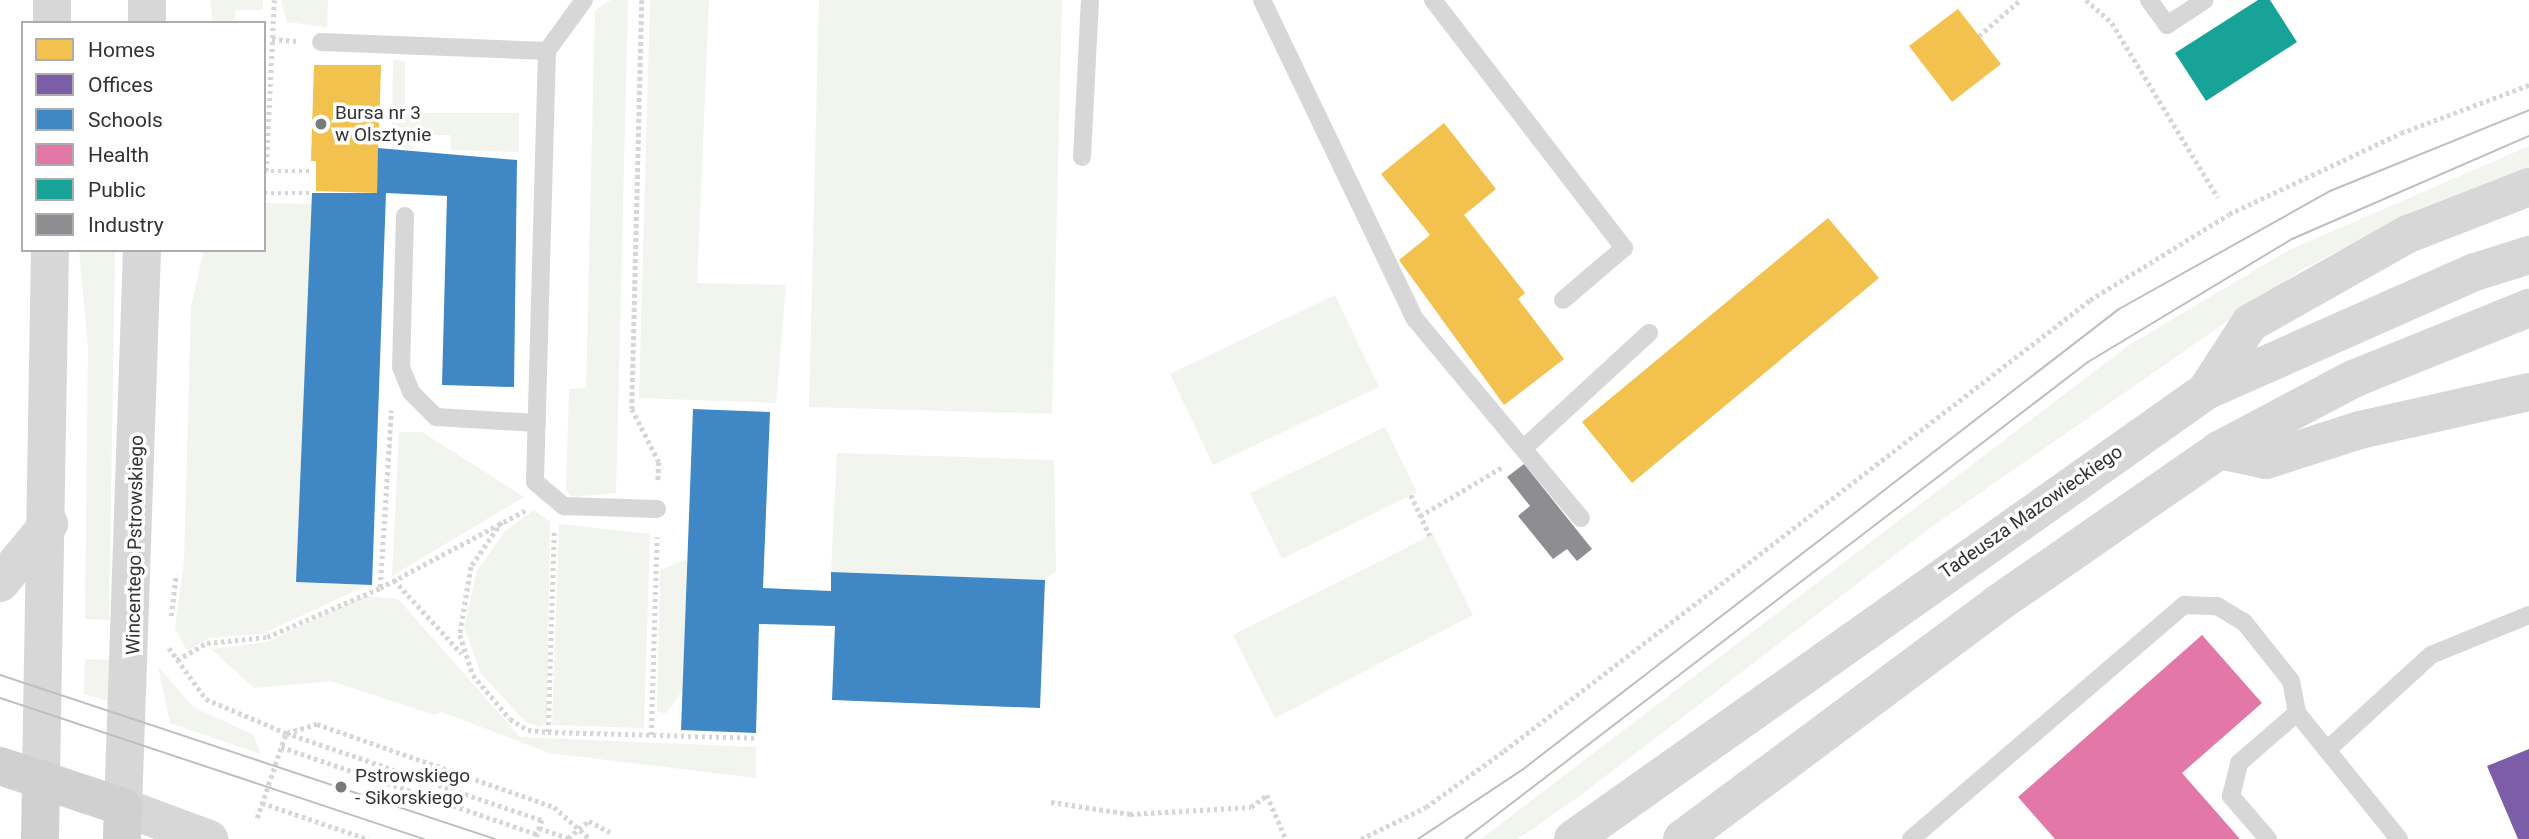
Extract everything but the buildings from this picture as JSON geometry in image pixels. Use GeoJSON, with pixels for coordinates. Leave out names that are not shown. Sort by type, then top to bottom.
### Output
{"type":"FeatureCollection","features":[{"type":"Feature","properties":{"kind":"main road"},"geometry":{"type":"LineString","coordinates":[[0,766],[41,779],[123,823]]}},
{"type":"Feature","properties":{"kind":"main road"},"geometry":{"type":"LineString","coordinates":[[40,839],[41,779]]}},
{"type":"Feature","properties":{"kind":"street"},"geometry":{"type":"LineString","coordinates":[[52,0],[52,21]]}},
{"type":"Feature","properties":{"kind":"street"},"geometry":{"type":"LineString","coordinates":[[147,0],[147,21]]}},
{"type":"Feature","properties":{"kind":"street"},"geometry":{"type":"LineString","coordinates":[[2206,391],[2250,323],[2408,234],[2529,187]]}},
{"type":"Feature","properties":{"kind":"street"},"geometry":{"type":"LineString","coordinates":[[41,779],[49,524],[50,252]]}},
{"type":"Feature","properties":{"kind":"street","name":"Wincentego Pstrowskiego"},"geometry":{"type":"LineString","coordinates":[[123,823],[142,252]]}},
{"type":"Feature","properties":{"kind":"street","name":"Tadeusza Mazowieckiego"},"geometry":{"type":"LineString","coordinates":[[1573,839],[2206,391],[2475,272],[2529,255]]}},
{"type":"Feature","properties":{"kind":"street"},"geometry":{"type":"LineString","coordinates":[[1682,839],[1997,604],[2220,450],[2353,379],[2529,308]]}},
{"type":"Feature","properties":{"kind":"street"},"geometry":{"type":"LineString","coordinates":[[2220,450],[2266,460],[2360,430],[2529,392]]}},
{"type":"Feature","properties":{"kind":"street"},"geometry":{"type":"LineString","coordinates":[[0,583],[49,524]]}},
{"type":"Feature","properties":{"kind":"street"},"geometry":{"type":"LineString","coordinates":[[123,823],[209,839]]}},
{"type":"Feature","properties":{"kind":"lane"},"geometry":{"type":"LineString","coordinates":[[584,0],[547,51],[535,482],[564,506],[657,509]]}},
{"type":"Feature","properties":{"kind":"lane"},"geometry":{"type":"LineString","coordinates":[[1082,157],[1090,0]]}},
{"type":"Feature","properties":{"kind":"lane"},"geometry":{"type":"LineString","coordinates":[[1262,0],[1415,319],[1581,518]]}},
{"type":"Feature","properties":{"kind":"lane"},"geometry":{"type":"LineString","coordinates":[[1433,0],[1624,248],[1563,300]]}},
{"type":"Feature","properties":{"kind":"lane"},"geometry":{"type":"LineString","coordinates":[[2149,0],[2167,25],[2205,0]]}},
{"type":"Feature","properties":{"kind":"lane"},"geometry":{"type":"LineString","coordinates":[[321,42],[547,51]]}},
{"type":"Feature","properties":{"kind":"lane"},"geometry":{"type":"LineString","coordinates":[[405,216],[401,367],[411,392],[436,417],[537,423]]}},
{"type":"Feature","properties":{"kind":"lane"},"geometry":{"type":"LineString","coordinates":[[1524,448],[1649,333]]}},
{"type":"Feature","properties":{"kind":"lane"},"geometry":{"type":"LineString","coordinates":[[1911,839],[2185,605],[2217,606],[2244,622],[2291,681],[2297,713],[2399,839]]}},
{"type":"Feature","properties":{"kind":"lane"},"geometry":{"type":"LineString","coordinates":[[2327,750],[2431,655],[2529,615]]}},
{"type":"Feature","properties":{"kind":"lane"},"geometry":{"type":"LineString","coordinates":[[2268,839],[2231,796],[2239,763],[2297,713]]}},
{"type":"Feature","properties":{"kind":"path"},"geometry":{"type":"LineString","coordinates":[[266,152],[274,0]]}},
{"type":"Feature","properties":{"kind":"path"},"geometry":{"type":"LineString","coordinates":[[642,0],[632,409],[659,462],[651,735]]}},
{"type":"Feature","properties":{"kind":"path"},"geometry":{"type":"LineString","coordinates":[[1979,36],[2020,0]]}},
{"type":"Feature","properties":{"kind":"path"},"geometry":{"type":"LineString","coordinates":[[2086,0],[2112,23],[2218,197]]}},
{"type":"Feature","properties":{"kind":"path"},"geometry":{"type":"LineString","coordinates":[[1361,839],[1426,807],[1504,751],[2090,300],[2229,214],[2401,133],[2529,85]]}},
{"type":"Feature","properties":{"kind":"path"},"geometry":{"type":"LineString","coordinates":[[266,171],[312,171]]}},
{"type":"Feature","properties":{"kind":"path"},"geometry":{"type":"LineString","coordinates":[[266,193],[312,193]]}},
{"type":"Feature","properties":{"kind":"path"},"geometry":{"type":"LineString","coordinates":[[380,588],[392,396]]}},
{"type":"Feature","properties":{"kind":"path"},"geometry":{"type":"LineString","coordinates":[[1420,516],[1503,467]]}},
{"type":"Feature","properties":{"kind":"path"},"geometry":{"type":"LineString","coordinates":[[1411,495],[1430,536]]}},
{"type":"Feature","properties":{"kind":"path"},"geometry":{"type":"LineString","coordinates":[[177,660],[207,643],[267,637],[380,588],[530,508]]}},
{"type":"Feature","properties":{"kind":"path"},"geometry":{"type":"LineString","coordinates":[[463,654],[464,588],[502,522]]}},
{"type":"Feature","properties":{"kind":"path"},"geometry":{"type":"LineString","coordinates":[[548,732],[554,523]]}},
{"type":"Feature","properties":{"kind":"path"},"geometry":{"type":"LineString","coordinates":[[170,622],[177,574]]}},
{"type":"Feature","properties":{"kind":"path"},"geometry":{"type":"LineString","coordinates":[[394,580],[463,654],[510,719],[528,730],[757,738]]}},
{"type":"Feature","properties":{"kind":"path"},"geometry":{"type":"LineString","coordinates":[[169,634],[167,646],[205,699],[286,733],[542,820],[536,837],[281,747]]}},
{"type":"Feature","properties":{"kind":"path"},"geometry":{"type":"LineString","coordinates":[[286,733],[317,724],[554,807],[590,839]]}},
{"type":"Feature","properties":{"kind":"path"},"geometry":{"type":"LineString","coordinates":[[257,818],[286,733]]}},
{"type":"Feature","properties":{"kind":"path"},"geometry":{"type":"LineString","coordinates":[[1051,802],[1130,814],[1251,807],[1267,795],[1286,839]]}},
{"type":"Feature","properties":{"kind":"path"},"geometry":{"type":"LineString","coordinates":[[262,803],[368,839]]}},
{"type":"Feature","properties":{"kind":"path"},"geometry":{"type":"LineString","coordinates":[[539,828],[568,838],[589,821],[610,832]]}},
{"type":"Feature","properties":{"kind":"shaded area"},"geometry":{"type":"Polygon","coordinates":[[[210,0],[263,0],[263,10],[236,10],[234,21],[213,21],[210,0]]]}},
{"type":"Feature","properties":{"kind":"shaded area"},"geometry":{"type":"Polygon","coordinates":[[[281,0],[328,0],[327,27],[287,22],[281,0]]]}},
{"type":"Feature","properties":{"kind":"shaded area"},"geometry":{"type":"Polygon","coordinates":[[[611,0],[628,0],[616,493],[572,497],[566,490],[569,389],[586,388],[595,10],[611,0]]]}},
{"type":"Feature","properties":{"kind":"shaded area"},"geometry":{"type":"Polygon","coordinates":[[[650,0],[709,0],[697,283],[786,285],[776,403],[639,398],[650,0]]]}},
{"type":"Feature","properties":{"kind":"shaded area"},"geometry":{"type":"Polygon","coordinates":[[[819,0],[1062,0],[1052,414],[809,407],[819,0]]]}},
{"type":"Feature","properties":{"kind":"shaded area"},"geometry":{"type":"Polygon","coordinates":[[[393,60],[405,61],[405,113],[519,113],[519,152],[451,150],[450,135],[413,135],[413,149],[392,148],[393,60]]]}},
{"type":"Feature","properties":{"kind":"shaded area"},"geometry":{"type":"Polygon","coordinates":[[[2529,146],[2529,167],[2413,211],[2298,272],[1934,525],[1581,795],[1518,839],[1481,839],[2129,345],[2289,250],[2529,146]]]}},
{"type":"Feature","properties":{"kind":"shaded area"},"geometry":{"type":"Polygon","coordinates":[[[266,203],[312,204],[297,582],[368,585],[262,634],[209,638],[187,651],[175,628],[184,562],[191,307],[204,252],[266,252],[266,203]]]}},
{"type":"Feature","properties":{"kind":"shaded area"},"geometry":{"type":"Polygon","coordinates":[[[79,252],[115,252],[109,620],[85,619],[88,348],[79,252]]]}},
{"type":"Feature","properties":{"kind":"shaded area"},"geometry":{"type":"Polygon","coordinates":[[[1335,295],[1379,387],[1213,465],[1170,374],[1335,295]]]}},
{"type":"Feature","properties":{"kind":"shaded area"},"geometry":{"type":"Polygon","coordinates":[[[1385,427],[1417,492],[1282,559],[1250,493],[1385,427]]]}},
{"type":"Feature","properties":{"kind":"shaded area"},"geometry":{"type":"Polygon","coordinates":[[[399,432],[422,432],[524,497],[392,576],[399,432]]]}},
{"type":"Feature","properties":{"kind":"shaded area"},"geometry":{"type":"Polygon","coordinates":[[[837,453],[1054,460],[1056,571],[1045,580],[831,572],[837,453]]]}},
{"type":"Feature","properties":{"kind":"shaded area"},"geometry":{"type":"Polygon","coordinates":[[[534,510],[550,522],[547,722],[540,727],[526,722],[481,674],[464,627],[477,571],[505,531],[534,510]]]}},
{"type":"Feature","properties":{"kind":"shaded area"},"geometry":{"type":"Polygon","coordinates":[[[559,524],[650,534],[644,728],[552,725],[559,524]]]}},
{"type":"Feature","properties":{"kind":"shaded area"},"geometry":{"type":"Polygon","coordinates":[[[1433,534],[1473,615],[1275,718],[1233,635],[1433,534]]]}},
{"type":"Feature","properties":{"kind":"shaded area"},"geometry":{"type":"Polygon","coordinates":[[[687,559],[683,689],[666,714],[657,711],[660,570],[687,559]]]}},
{"type":"Feature","properties":{"kind":"shaded area"},"geometry":{"type":"Polygon","coordinates":[[[364,596],[398,599],[520,737],[756,747],[756,778],[549,753],[442,712],[435,715],[331,681],[254,688],[211,649],[267,642],[364,596]]]}},
{"type":"Feature","properties":{"kind":"shaded area"},"geometry":{"type":"Polygon","coordinates":[[[85,659],[109,660],[108,701],[84,694],[85,659]]]}},
{"type":"Feature","properties":{"kind":"shaded area"},"geometry":{"type":"Polygon","coordinates":[[[158,666],[193,707],[254,735],[260,754],[170,723],[158,666]]]}},
{"type":"Feature","properties":{"kind":"tram line"},"geometry":{"type":"LineString","coordinates":[[1418,839],[1522,770],[2119,309],[2330,191],[2529,110]]}},
{"type":"Feature","properties":{"kind":"tram line"},"geometry":{"type":"LineString","coordinates":[[1465,839],[2088,362],[2292,239],[2529,136]]}},
{"type":"Feature","properties":{"kind":"tram line"},"geometry":{"type":"LineString","coordinates":[[0,675],[495,839]]}},
{"type":"Feature","properties":{"kind":"tram line"},"geometry":{"type":"LineString","coordinates":[[0,698],[424,839]]}},
{"type":"Feature","properties":{"kind":"place","name":"Bursa nr 3 w Olsztynie"},"geometry":{"type":"Point","coordinates":[321,124]}},
{"type":"Feature","properties":{"kind":"place","name":"Pstrowskiego - Sikorskiego"},"geometry":{"type":"Point","coordinates":[341,787]}}]}
